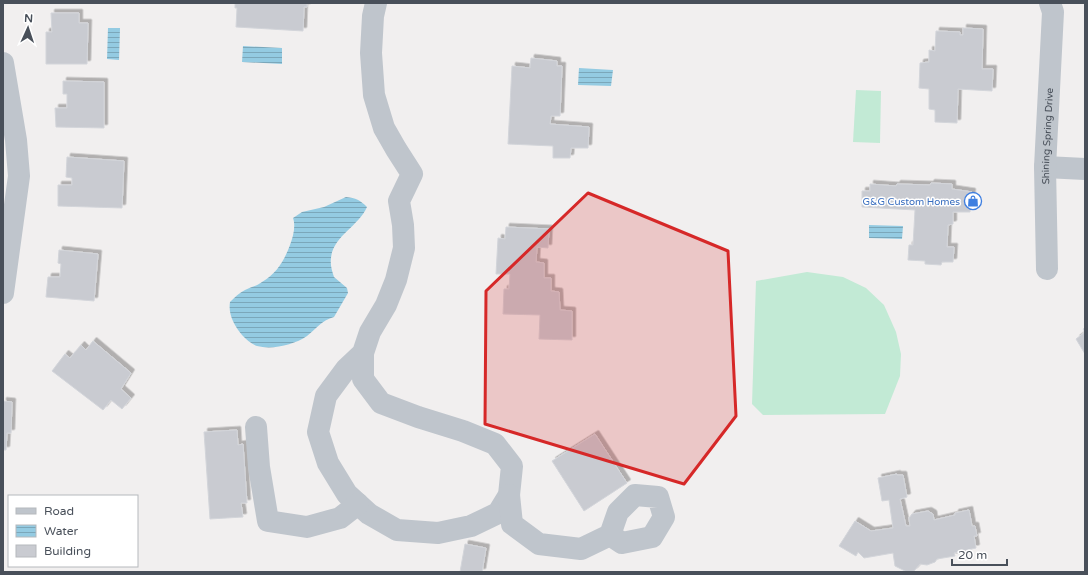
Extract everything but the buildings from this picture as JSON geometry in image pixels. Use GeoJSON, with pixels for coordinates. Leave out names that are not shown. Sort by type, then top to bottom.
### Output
{"type":"FeatureCollection","features":[{"type":"Feature","properties":{"kind":"street"},"geometry":{"type":"LineString","coordinates":[[376,3],[373,16],[371,53],[374,95],[384,128],[412,174],[399,201],[403,225],[404,248],[396,280],[386,305],[370,332],[363,353],[363,379],[381,403],[418,417],[464,431],[495,444],[512,466],[509,495],[512,524],[540,544],[581,549],[610,535]]}},
{"type":"Feature","properties":{"kind":"street","name":"Shining Spring Drive"},"geometry":{"type":"LineString","coordinates":[[1047,269],[1045,167],[1054,6]]}},
{"type":"Feature","properties":{"kind":"street"},"geometry":{"type":"LineString","coordinates":[[3,63],[16,140],[19,176],[3,293]]}},
{"type":"Feature","properties":{"kind":"street"},"geometry":{"type":"LineString","coordinates":[[1045,167],[1085,169]]}},
{"type":"Feature","properties":{"kind":"street"},"geometry":{"type":"LineString","coordinates":[[363,353],[346,369],[326,396],[318,432],[328,462],[347,494],[369,514],[397,530],[438,534],[471,526],[498,513],[509,495]]}},
{"type":"Feature","properties":{"kind":"street"},"geometry":{"type":"LineString","coordinates":[[256,427],[259,466],[268,521],[307,527],[340,518],[358,504]]}},
{"type":"Feature","properties":{"kind":"highlighted area"},"geometry":{"type":"Polygon","coordinates":[[[588,193],[728,251],[736,416],[684,484],[485,424],[486,291],[588,193]]]}},
{"type":"Feature","properties":{"kind":"green space"},"geometry":{"type":"Polygon","coordinates":[[[856,90],[881,91],[880,143],[853,142],[856,90]]]}},
{"type":"Feature","properties":{"kind":"green space"},"geometry":{"type":"Polygon","coordinates":[[[807,272],[843,277],[866,288],[884,305],[896,332],[901,354],[900,376],[885,414],[763,415],[752,404],[756,281],[807,272]]]}},
{"type":"Feature","properties":{"kind":"water"},"geometry":{"type":"Polygon","coordinates":[[[108,28],[120,28],[119,60],[107,59],[108,28]]]}},
{"type":"Feature","properties":{"kind":"water"},"geometry":{"type":"Polygon","coordinates":[[[243,46],[282,48],[282,64],[242,62],[243,46]]]}},
{"type":"Feature","properties":{"kind":"water"},"geometry":{"type":"Polygon","coordinates":[[[579,68],[613,70],[611,86],[578,85],[579,68]]]}},
{"type":"Feature","properties":{"kind":"water"},"geometry":{"type":"Polygon","coordinates":[[[346,197],[358,200],[367,207],[358,220],[336,243],[333,250],[331,263],[334,277],[347,288],[348,293],[334,317],[323,322],[307,336],[296,342],[276,347],[263,347],[253,344],[242,335],[236,327],[230,311],[230,302],[241,292],[258,285],[272,275],[279,266],[292,239],[294,228],[293,218],[302,212],[324,207],[346,197]]]}},
{"type":"Feature","properties":{"kind":"water"},"geometry":{"type":"Polygon","coordinates":[[[869,225],[903,226],[902,239],[869,238],[869,225]]]}},
{"type":"Feature","properties":{"kind":"place","name":"G&G Custom Homes"},"geometry":{"type":"Point","coordinates":[973,201]}}]}
